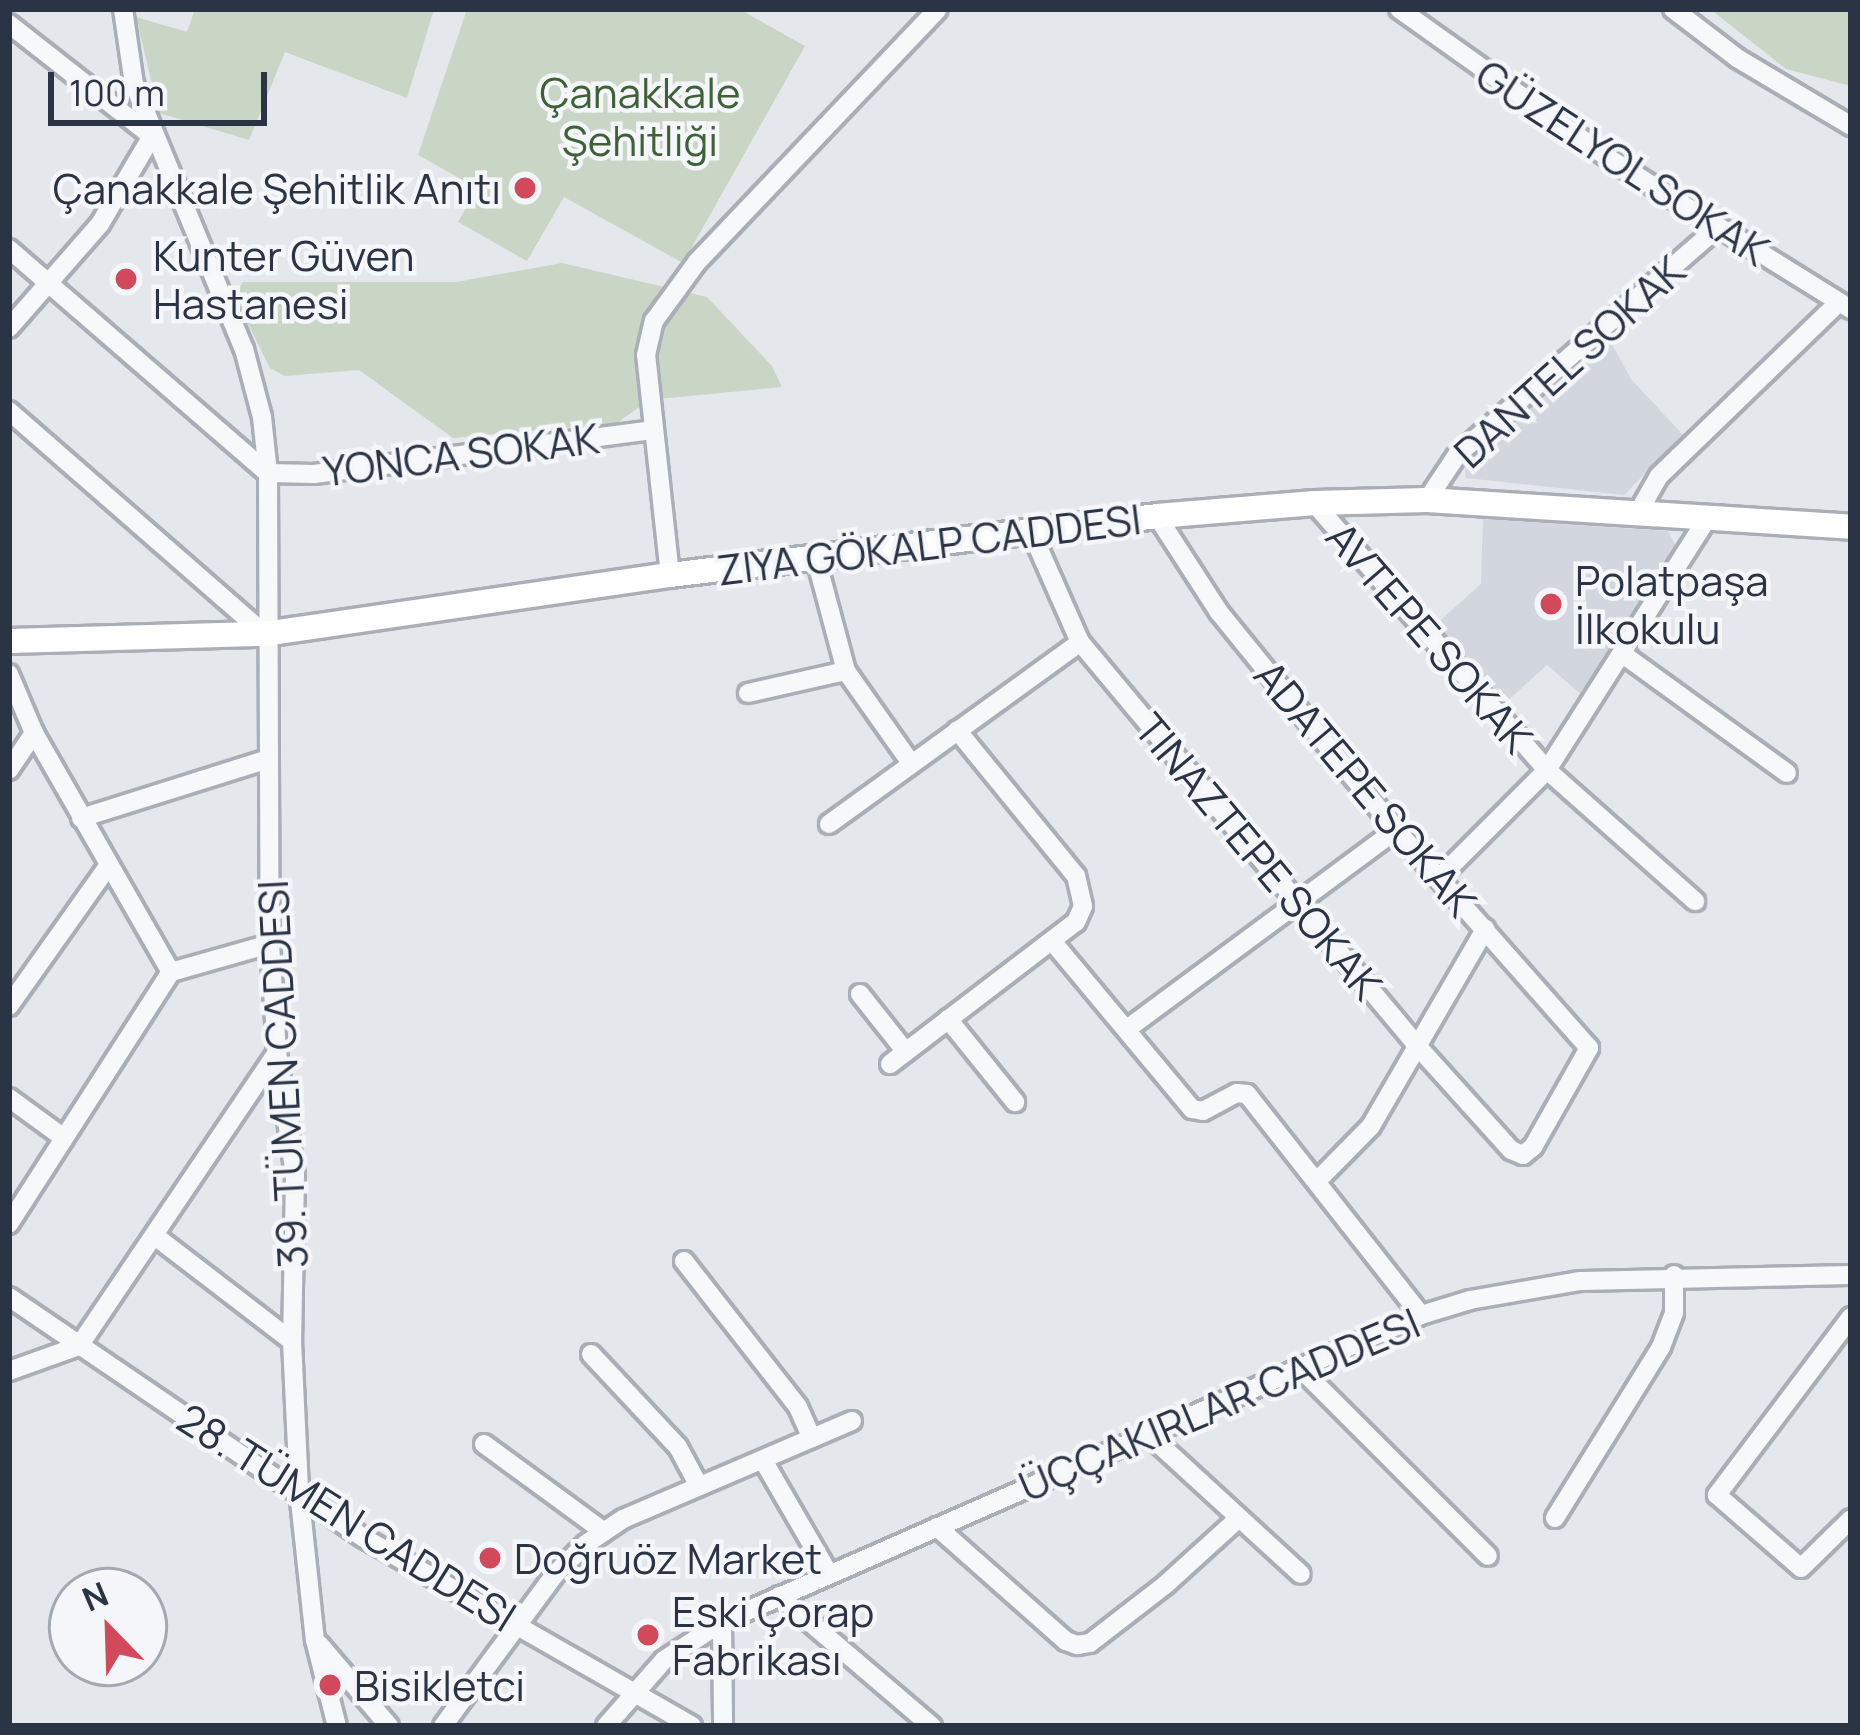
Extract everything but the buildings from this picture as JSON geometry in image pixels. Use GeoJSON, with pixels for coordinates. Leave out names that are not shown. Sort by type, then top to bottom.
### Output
{"type":"FeatureCollection","features":[{"type":"Feature","properties":{"kind":"main road","name":"ZIYA GÖKALP CADDESI"},"geometry":{"type":"LineString","coordinates":[[9,641],[265,634],[670,574],[1157,516],[1314,503],[1427,500],[1851,527]]}},
{"type":"Feature","properties":{"kind":"street","name":"39. TÜMEN CADDESI"},"geometry":{"type":"LineString","coordinates":[[123,9],[134,84],[244,349],[262,417],[268,473],[265,634],[270,944],[277,1052],[295,1174],[292,1341],[299,1490],[316,1640],[337,1726]]}},
{"type":"Feature","properties":{"kind":"street"},"geometry":{"type":"LineString","coordinates":[[670,574],[646,356],[653,321],[697,262],[938,9]]}},
{"type":"Feature","properties":{"kind":"street","name":"GÜZELYOL SOKAK"},"geometry":{"type":"LineString","coordinates":[[1399,9],[1717,228],[1845,306]]}},
{"type":"Feature","properties":{"kind":"street"},"geometry":{"type":"LineString","coordinates":[[1673,9],[1737,58],[1851,126]]}},
{"type":"Feature","properties":{"kind":"street"},"geometry":{"type":"LineString","coordinates":[[9,24],[152,136],[100,224],[9,328]]}},
{"type":"Feature","properties":{"kind":"street","name":"DANTEL SOKAK"},"geometry":{"type":"LineString","coordinates":[[1427,500],[1457,455],[1717,228]]}},
{"type":"Feature","properties":{"kind":"street"},"geometry":{"type":"LineString","coordinates":[[9,249],[268,473]]}},
{"type":"Feature","properties":{"kind":"street"},"geometry":{"type":"LineString","coordinates":[[1639,511],[1659,476],[1845,306]]}},
{"type":"Feature","properties":{"kind":"street"},"geometry":{"type":"LineString","coordinates":[[9,411],[265,634]]}},
{"type":"Feature","properties":{"kind":"street","name":"YONCA SOKAK"},"geometry":{"type":"LineString","coordinates":[[268,473],[334,472],[654,430]]}},
{"type":"Feature","properties":{"kind":"street","name":"AVTEPE SOKAK"},"geometry":{"type":"LineString","coordinates":[[1314,503],[1547,770],[1695,902]]}},
{"type":"Feature","properties":{"kind":"street","name":"ADATEPE SOKAK"},"geometry":{"type":"LineString","coordinates":[[1157,516],[1219,612],[1396,830],[1589,1048],[1533,1147],[1523,1155],[1510,1150],[1420,1049]]}},
{"type":"Feature","properties":{"kind":"street"},"geometry":{"type":"LineString","coordinates":[[1439,878],[1547,770],[1706,520]]}},
{"type":"Feature","properties":{"kind":"street"},"geometry":{"type":"LineString","coordinates":[[1031,531],[1080,642],[1420,1049]]}},
{"type":"Feature","properties":{"kind":"street"},"geometry":{"type":"LineString","coordinates":[[816,559],[846,671],[911,764]]}},
{"type":"Feature","properties":{"kind":"street"},"geometry":{"type":"LineString","coordinates":[[829,824],[1080,642]]}},
{"type":"Feature","properties":{"kind":"street"},"geometry":{"type":"LineString","coordinates":[[1624,655],[1787,773]]}},
{"type":"Feature","properties":{"kind":"street"},"geometry":{"type":"LineString","coordinates":[[748,693],[846,671]]}},
{"type":"Feature","properties":{"kind":"street"},"geometry":{"type":"LineString","coordinates":[[9,674],[34,733],[171,972]]}},
{"type":"Feature","properties":{"kind":"street"},"geometry":{"type":"LineString","coordinates":[[860,994],[898,1058],[1076,922],[1083,891],[957,730]]}},
{"type":"Feature","properties":{"kind":"street"},"geometry":{"type":"LineString","coordinates":[[9,770],[34,733]]}},
{"type":"Feature","properties":{"kind":"street"},"geometry":{"type":"LineString","coordinates":[[82,818],[268,759]]}},
{"type":"Feature","properties":{"kind":"street"},"geometry":{"type":"LineString","coordinates":[[1127,1030],[1396,830]]}},
{"type":"Feature","properties":{"kind":"street"},"geometry":{"type":"LineString","coordinates":[[9,1006],[108,866]]}},
{"type":"Feature","properties":{"kind":"street"},"geometry":{"type":"LineString","coordinates":[[1317,1181],[1371,1126],[1420,1049],[1485,929]]}},
{"type":"Feature","properties":{"kind":"street"},"geometry":{"type":"LineString","coordinates":[[1052,940],[1192,1109],[1203,1111],[1237,1093],[1247,1094],[1421,1315]]}},
{"type":"Feature","properties":{"kind":"street"},"geometry":{"type":"LineString","coordinates":[[9,1224],[171,972],[270,944]]}},
{"type":"Feature","properties":{"kind":"street"},"geometry":{"type":"LineString","coordinates":[[948,1019],[1015,1102]]}},
{"type":"Feature","properties":{"kind":"street"},"geometry":{"type":"LineString","coordinates":[[9,1371],[79,1346],[277,1052]]}},
{"type":"Feature","properties":{"kind":"street"},"geometry":{"type":"LineString","coordinates":[[9,1098],[64,1138]]}},
{"type":"Feature","properties":{"kind":"street"},"geometry":{"type":"LineString","coordinates":[[155,1236],[292,1341]]}},
{"type":"Feature","properties":{"kind":"street"},"geometry":{"type":"LineString","coordinates":[[685,1261],[799,1407],[812,1438]]}},
{"type":"Feature","properties":{"kind":"street"},"geometry":{"type":"LineString","coordinates":[[1555,1518],[1661,1347],[1674,1313],[1675,1275]]}},
{"type":"Feature","properties":{"kind":"street"},"geometry":{"type":"LineString","coordinates":[[606,1726],[664,1660],[722,1622],[1421,1315],[1525,1288],[1675,1275],[1851,1275]]}},
{"type":"Feature","properties":{"kind":"street","name":"28. TÜMEN CADDESI"},"geometry":{"type":"LineString","coordinates":[[9,1297],[364,1538],[692,1726]]}},
{"type":"Feature","properties":{"kind":"street"},"geometry":{"type":"LineString","coordinates":[[1851,1316],[1717,1495],[1801,1568],[1851,1519]]}},
{"type":"Feature","properties":{"kind":"street"},"geometry":{"type":"LineString","coordinates":[[591,1354],[678,1447],[699,1486]]}},
{"type":"Feature","properties":{"kind":"street"},"geometry":{"type":"LineString","coordinates":[[1299,1367],[1488,1556]]}},
{"type":"Feature","properties":{"kind":"street"},"geometry":{"type":"LineString","coordinates":[[443,1726],[556,1573],[603,1532],[852,1421]]}},
{"type":"Feature","properties":{"kind":"street"},"geometry":{"type":"LineString","coordinates":[[1148,1434],[1300,1574]]}},
{"type":"Feature","properties":{"kind":"street"},"geometry":{"type":"LineString","coordinates":[[484,1444],[603,1532]]}},
{"type":"Feature","properties":{"kind":"street"},"geometry":{"type":"LineString","coordinates":[[763,1460],[829,1574]]}},
{"type":"Feature","properties":{"kind":"street"},"geometry":{"type":"LineString","coordinates":[[937,1526],[1066,1641],[1077,1645],[1090,1643],[1166,1585],[1239,1518]]}},
{"type":"Feature","properties":{"kind":"street"},"geometry":{"type":"LineString","coordinates":[[779,1596],[932,1726]]}},
{"type":"Feature","properties":{"kind":"street"},"geometry":{"type":"LineString","coordinates":[[722,1622],[723,1726]]}},
{"type":"Feature","properties":{"kind":"street"},"geometry":{"type":"LineString","coordinates":[[316,1640],[389,1726]]}},
{"type":"Feature","properties":{"kind":"shaded area"},"geometry":{"type":"Polygon","coordinates":[[[1608,337],[1631,379],[1683,435],[1624,495],[1466,478],[1464,459],[1608,337]]]}},
{"type":"Feature","properties":{"kind":"shaded area","name":"Polatpaşa İlkokulu"},"geometry":{"type":"Polygon","coordinates":[[[1483,519],[1668,531],[1678,550],[1583,696],[1547,665],[1504,704],[1435,625],[1481,584],[1483,519]]]}},
{"type":"Feature","properties":{"kind":"green space"},"geometry":{"type":"Polygon","coordinates":[[[195,9],[434,9],[407,98],[285,52],[249,140],[159,113],[136,17],[187,32],[195,9]]]}},
{"type":"Feature","properties":{"kind":"green space","name":"Çanakkale Şehitliği"},"geometry":{"type":"Polygon","coordinates":[[[467,9],[739,9],[805,46],[683,263],[564,197],[527,261],[458,222],[477,188],[418,155],[467,9]]]}},
{"type":"Feature","properties":{"kind":"green space"},"geometry":{"type":"Polygon","coordinates":[[[1710,9],[1851,9],[1851,86],[1786,69],[1710,9]]]}},
{"type":"Feature","properties":{"kind":"green space"},"geometry":{"type":"Polygon","coordinates":[[[562,263],[707,297],[772,366],[782,387],[649,400],[617,423],[453,438],[359,370],[285,376],[270,368],[234,296],[243,282],[456,282],[562,263]]]}},
{"type":"Feature","properties":{"kind":"place","name":"Çanakkale Şehitlik Anıtı"},"geometry":{"type":"Point","coordinates":[525,188]}},
{"type":"Feature","properties":{"kind":"place","name":"Kunter Güven Hastanesi"},"geometry":{"type":"Point","coordinates":[126,279]}},
{"type":"Feature","properties":{"kind":"place","name":"Polatpaşa İlkokulu"},"geometry":{"type":"Point","coordinates":[1551,604]}},
{"type":"Feature","properties":{"kind":"place","name":"Doğruöz Market"},"geometry":{"type":"Point","coordinates":[490,1558]}},
{"type":"Feature","properties":{"kind":"place","name":"Eski Çorap Fabrikası"},"geometry":{"type":"Point","coordinates":[648,1635]}},
{"type":"Feature","properties":{"kind":"place","name":"Bisikletci"},"geometry":{"type":"Point","coordinates":[330,1685]}}]}
